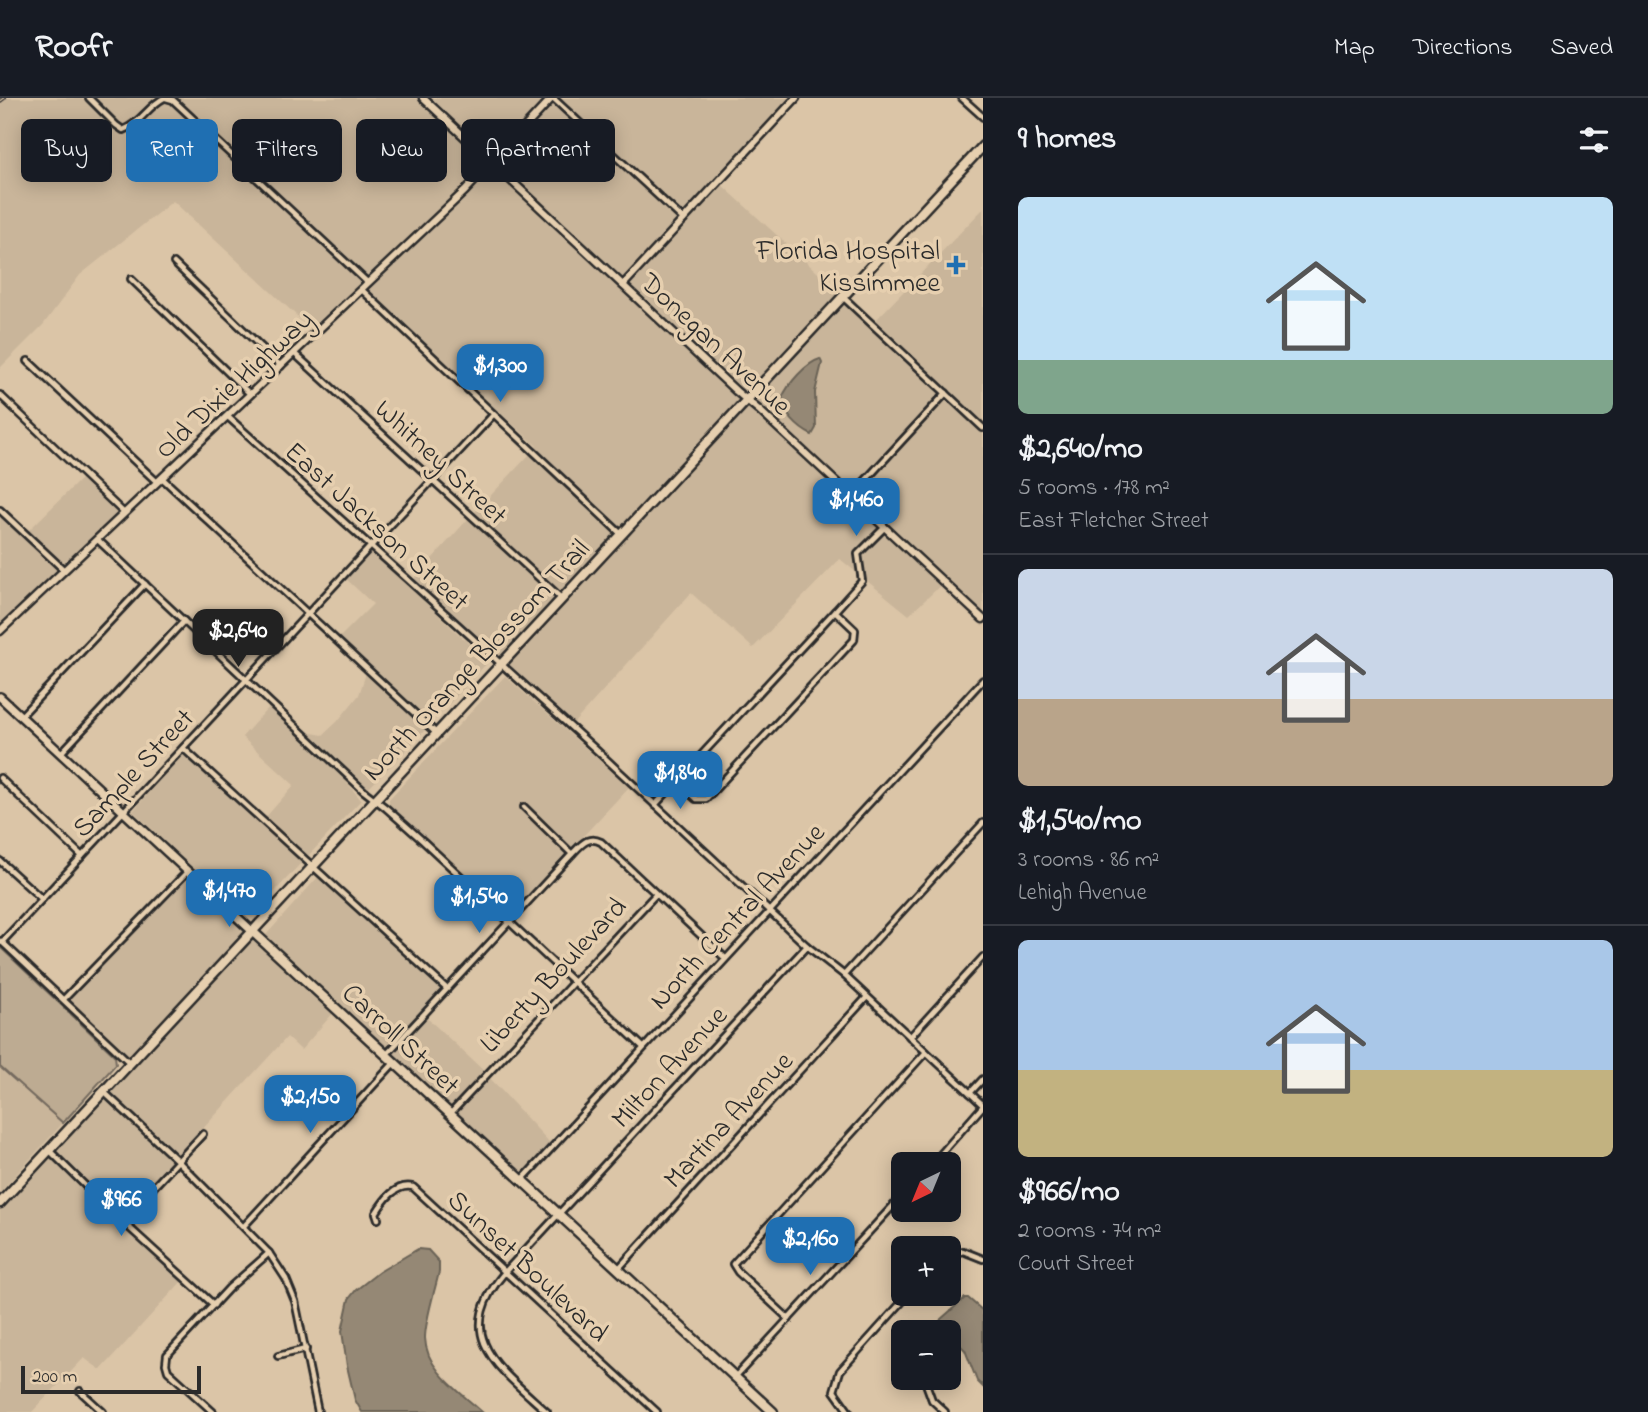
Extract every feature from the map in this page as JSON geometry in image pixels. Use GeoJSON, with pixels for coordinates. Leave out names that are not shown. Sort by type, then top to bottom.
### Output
{"type":"FeatureCollection","features":[{"type":"Feature","properties":{"kind":"main road","name":"North Orange Blossom Trail"},"geometry":{"type":"LineString","coordinates":[[0,1203],[983,146]]}},
{"type":"Feature","properties":{"kind":"main road","name":"Carroll Street"},"geometry":{"type":"LineString","coordinates":[[0,697],[735,1377],[767,1410]]}},
{"type":"Feature","properties":{"kind":"street"},"geometry":{"type":"LineString","coordinates":[[89,98],[123,130],[131,127],[156,102],[165,98],[173,100],[369,283]]}},
{"type":"Feature","properties":{"kind":"street","name":"Donegan Avenue"},"geometry":{"type":"LineString","coordinates":[[423,98],[461,133]]}},
{"type":"Feature","properties":{"kind":"street"},"geometry":{"type":"LineString","coordinates":[[552,98],[684,220]]}},
{"type":"Feature","properties":{"kind":"street","name":"Old Dixie Highway"},"geometry":{"type":"LineString","coordinates":[[532,119],[552,98]]}},
{"type":"Feature","properties":{"kind":"street"},"geometry":{"type":"LineString","coordinates":[[623,285],[796,98]]}},
{"type":"Feature","properties":{"kind":"street"},"geometry":{"type":"LineString","coordinates":[[962,98],[983,117]]}},
{"type":"Feature","properties":{"kind":"street","name":"Old Dixie Highway"},"geometry":{"type":"LineString","coordinates":[[1,630],[473,182]]}},
{"type":"Feature","properties":{"kind":"street","name":"Donegan Avenue"},"geometry":{"type":"LineString","coordinates":[[513,182],[983,619]]}},
{"type":"Feature","properties":{"kind":"street"},"geometry":{"type":"LineString","coordinates":[[174,263],[281,366]]}},
{"type":"Feature","properties":{"kind":"street"},"geometry":{"type":"LineString","coordinates":[[131,279],[251,394]]}},
{"type":"Feature","properties":{"kind":"street"},"geometry":{"type":"LineString","coordinates":[[362,290],[622,534]]}},
{"type":"Feature","properties":{"kind":"street"},"geometry":{"type":"LineString","coordinates":[[843,297],[983,428]]}},
{"type":"Feature","properties":{"kind":"street","name":"Whitney Street"},"geometry":{"type":"LineString","coordinates":[[295,354],[562,599]]}},
{"type":"Feature","properties":{"kind":"street"},"geometry":{"type":"LineString","coordinates":[[28,361],[307,613],[436,734]]}},
{"type":"Feature","properties":{"kind":"street"},"geometry":{"type":"LineString","coordinates":[[851,496],[946,393]]}},
{"type":"Feature","properties":{"kind":"street"},"geometry":{"type":"LineString","coordinates":[[0,395],[125,514]]}},
{"type":"Feature","properties":{"kind":"street","name":"Sample Street"},"geometry":{"type":"LineString","coordinates":[[1,941],[493,415]]}},
{"type":"Feature","properties":{"kind":"street","name":"East Jackson Street"},"geometry":{"type":"LineString","coordinates":[[227,416],[807,946],[844,975],[983,1106]]}},
{"type":"Feature","properties":{"kind":"street"},"geometry":{"type":"LineString","coordinates":[[0,510],[65,571]]}},
{"type":"Feature","properties":{"kind":"street"},"geometry":{"type":"LineString","coordinates":[[655,805],[862,581],[858,554],[884,527]]}},
{"type":"Feature","properties":{"kind":"street"},"geometry":{"type":"LineString","coordinates":[[98,540],[364,791],[509,921],[643,1047]]}},
{"type":"Feature","properties":{"kind":"street"},"geometry":{"type":"LineString","coordinates":[[21,717],[145,584]]}},
{"type":"Feature","properties":{"kind":"street"},"geometry":{"type":"LineString","coordinates":[[677,781],[699,800],[706,799],[715,791],[854,640],[855,630],[835,611]]}},
{"type":"Feature","properties":{"kind":"street"},"geometry":{"type":"LineString","coordinates":[[61,753],[184,621]]}},
{"type":"Feature","properties":{"kind":"street","name":"North Central Avenue"},"geometry":{"type":"LineString","coordinates":[[522,1181],[983,680]]}},
{"type":"Feature","properties":{"kind":"street"},"geometry":{"type":"LineString","coordinates":[[183,748],[446,988]]}},
{"type":"Feature","properties":{"kind":"street"},"geometry":{"type":"LineString","coordinates":[[0,778],[82,856]]}},
{"type":"Feature","properties":{"kind":"street"},"geometry":{"type":"LineString","coordinates":[[524,807],[572,853]]}},
{"type":"Feature","properties":{"kind":"street"},"geometry":{"type":"LineString","coordinates":[[844,975],[983,823]]}},
{"type":"Feature","properties":{"kind":"street"},"geometry":{"type":"LineString","coordinates":[[386,1055],[572,853],[590,839],[601,842],[725,958]]}},
{"type":"Feature","properties":{"kind":"street"},"geometry":{"type":"LineString","coordinates":[[0,861],[42,899]]}},
{"type":"Feature","properties":{"kind":"street"},"geometry":{"type":"LineString","coordinates":[[64,999],[188,871]]}},
{"type":"Feature","properties":{"kind":"street","name":"Liberty Boulevard"},"geometry":{"type":"LineString","coordinates":[[450,1114],[656,894]]}},
{"type":"Feature","properties":{"kind":"street"},"geometry":{"type":"LineString","coordinates":[[1,941],[130,1063]]}},
{"type":"Feature","properties":{"kind":"street","name":"Milton Avenue"},"geometry":{"type":"LineString","coordinates":[[547,1412],[499,1369],[486,1348],[482,1337],[481,1316],[484,1303],[505,1272],[807,946]]}},
{"type":"Feature","properties":{"kind":"street"},"geometry":{"type":"LineString","coordinates":[[910,1037],[983,957]]}},
{"type":"Feature","properties":{"kind":"street","name":"Martina Avenue"},"geometry":{"type":"LineString","coordinates":[[618,1269],[867,997]]}},
{"type":"Feature","properties":{"kind":"street"},"geometry":{"type":"LineString","coordinates":[[789,1319],[738,1272],[733,1264],[926,1052]]}},
{"type":"Feature","properties":{"kind":"street"},"geometry":{"type":"LineString","coordinates":[[244,1226],[395,1062]]}},
{"type":"Feature","properties":{"kind":"street"},"geometry":{"type":"LineString","coordinates":[[970,1093],[983,1079]]}},
{"type":"Feature","properties":{"kind":"street"},"geometry":{"type":"LineString","coordinates":[[104,1092],[178,1161],[269,1253],[286,1279],[295,1301],[318,1412]]}},
{"type":"Feature","properties":{"kind":"street"},"geometry":{"type":"LineString","coordinates":[[943,1152],[983,1106]]}},
{"type":"Feature","properties":{"kind":"street"},"geometry":{"type":"LineString","coordinates":[[122,1221],[203,1135]]}},
{"type":"Feature","properties":{"kind":"street"},"geometry":{"type":"LineString","coordinates":[[49,1150],[214,1305]]}},
{"type":"Feature","properties":{"kind":"street","name":"Sunset Boulevard"},"geometry":{"type":"LineString","coordinates":[[377,1219],[376,1213],[395,1189],[408,1185],[413,1187],[657,1412]]}},
{"type":"Feature","properties":{"kind":"street"},"geometry":{"type":"LineString","coordinates":[[735,1377],[891,1208]]}},
{"type":"Feature","properties":{"kind":"street"},"geometry":{"type":"LineString","coordinates":[[961,1252],[983,1259]]}},
{"type":"Feature","properties":{"kind":"street"},"geometry":{"type":"LineString","coordinates":[[213,1412],[168,1371],[167,1355],[214,1305],[269,1253]]}},
{"type":"Feature","properties":{"kind":"street"},"geometry":{"type":"LineString","coordinates":[[849,1412],[834,1391],[840,1371],[898,1306]]}},
{"type":"Feature","properties":{"kind":"street"},"geometry":{"type":"LineString","coordinates":[[278,1356],[306,1349]]}},
{"type":"Feature","properties":{"kind":"street"},"geometry":{"type":"LineString","coordinates":[[928,1390],[932,1400],[945,1412]]}},
{"type":"Feature","properties":{"kind":"street"},"geometry":{"type":"LineString","coordinates":[[80,1391],[103,1412]]}},
{"type":"Feature","properties":{"kind":"shaded area"},"geometry":{"type":"Polygon","coordinates":[[[0,98],[82,98],[104,119],[21,119],[21,182],[112,182],[112,127],[126,132],[126,182],[218,182],[218,147],[232,160],[232,182],[256,182],[364,283],[310,328],[173,201],[80,275],[43,325],[0,368],[0,98]]]}},
{"type":"Feature","properties":{"kind":"shaded area"},"geometry":{"type":"Polygon","coordinates":[[[94,98],[157,98],[135,119],[126,119],[124,126],[94,98]]]}},
{"type":"Feature","properties":{"kind":"shaded area"},"geometry":{"type":"Polygon","coordinates":[[[175,98],[418,98],[441,119],[356,119],[356,182],[447,182],[447,125],[461,137],[461,182],[469,182],[369,279],[265,182],[342,182],[342,119],[232,119],[232,151],[218,138],[218,119],[198,119],[175,98]]]}},
{"type":"Feature","properties":{"kind":"shaded area"},"geometry":{"type":"Polygon","coordinates":[[[428,98],[548,98],[528,119],[461,119],[461,128],[428,98]]]}},
{"type":"Feature","properties":{"kind":"shaded area"},"geometry":{"type":"Polygon","coordinates":[[[558,98],[791,98],[684,215],[615,151],[615,119],[581,119],[558,98]]]}},
{"type":"Feature","properties":{"kind":"shaded area"},"geometry":{"type":"Polygon","coordinates":[[[164,101],[171,103],[188,119],[144,119],[158,104],[164,101]]]}},
{"type":"Feature","properties":{"kind":"shaded area"},"geometry":{"type":"Polygon","coordinates":[[[552,102],[570,119],[539,119],[552,102]]]}},
{"type":"Feature","properties":{"kind":"shaded area"},"geometry":{"type":"Polygon","coordinates":[[[615,161],[679,220],[623,280],[523,186],[532,204],[742,401],[622,530],[535,449],[537,446],[367,289],[478,182],[615,182],[615,161]]]}},
{"type":"Feature","properties":{"kind":"shaded area"},"geometry":{"type":"Polygon","coordinates":[[[721,184],[841,294],[747,396],[628,285],[721,184]]]}},
{"type":"Feature","properties":{"kind":"shaded area","name":"Florida Hospital Kissimmee"},"geometry":{"type":"Polygon","coordinates":[[[983,209],[983,421],[874,322],[983,209]]]}},
{"type":"Feature","properties":{"kind":"shaded area"},"geometry":{"type":"Polygon","coordinates":[[[843,302],[941,394],[851,491],[752,400],[843,302]]]}},
{"type":"Feature","properties":{"kind":"shaded area"},"geometry":{"type":"Polygon","coordinates":[[[820,359],[822,363],[815,392],[816,428],[812,435],[792,420],[782,398],[798,375],[820,359]]]}},
{"type":"Feature","properties":{"kind":"shaded area"},"geometry":{"type":"Polygon","coordinates":[[[946,398],[983,433],[983,614],[855,495],[946,398]]]}},
{"type":"Feature","properties":{"kind":"shaded area"},"geometry":{"type":"Polygon","coordinates":[[[747,405],[880,527],[856,552],[855,565],[861,564],[861,555],[884,532],[983,624],[983,627],[940,586],[909,615],[840,559],[753,648],[691,593],[572,725],[505,665],[747,405]]]}},
{"type":"Feature","properties":{"kind":"shaded area"},"geometry":{"type":"Polygon","coordinates":[[[530,454],[617,535],[562,594],[473,514],[530,454]]]}},
{"type":"Feature","properties":{"kind":"shaded area"},"geometry":{"type":"Polygon","coordinates":[[[82,478],[120,514],[65,566],[28,531],[82,478]]]}},
{"type":"Feature","properties":{"kind":"shaded area"},"geometry":{"type":"Polygon","coordinates":[[[0,515],[60,571],[2,625],[0,623],[0,515]]]}},
{"type":"Feature","properties":{"kind":"shaded area"},"geometry":{"type":"Polygon","coordinates":[[[468,519],[557,599],[500,661],[413,580],[468,519]]]}},
{"type":"Feature","properties":{"kind":"shaded area"},"geometry":{"type":"Polygon","coordinates":[[[370,550],[488,662],[431,723],[339,638],[373,604],[344,577],[370,550]]]}},
{"type":"Feature","properties":{"kind":"shaded area"},"geometry":{"type":"Polygon","coordinates":[[[366,673],[425,730],[369,788],[310,735],[323,735],[337,722],[359,695],[366,673]]]}},
{"type":"Feature","properties":{"kind":"shaded area"},"geometry":{"type":"Polygon","coordinates":[[[505,676],[629,787],[572,848],[525,802],[520,807],[567,853],[508,916],[389,805],[389,799],[505,676]]]}},
{"type":"Feature","properties":{"kind":"shaded area"},"geometry":{"type":"Polygon","coordinates":[[[269,707],[339,773],[361,800],[309,855],[265,818],[294,785],[242,737],[269,707]]]}},
{"type":"Feature","properties":{"kind":"shaded area"},"geometry":{"type":"Polygon","coordinates":[[[183,753],[300,860],[301,863],[254,914],[247,916],[238,911],[133,811],[183,753]]]}},
{"type":"Feature","properties":{"kind":"shaded area"},"geometry":{"type":"Polygon","coordinates":[[[188,876],[248,932],[130,1059],[69,999],[188,876]]]}},
{"type":"Feature","properties":{"kind":"shaded area"},"geometry":{"type":"Polygon","coordinates":[[[318,877],[441,989],[386,1050],[266,935],[318,877]]]}},
{"type":"Feature","properties":{"kind":"shaded area"},"geometry":{"type":"Polygon","coordinates":[[[253,936],[334,1012],[301,1050],[287,1037],[178,1156],[108,1091],[253,936]]]}},
{"type":"Feature","properties":{"kind":"shaded area"},"geometry":{"type":"Polygon","coordinates":[[[0,947],[115,1056],[116,1064],[63,1123],[0,1067],[0,947]]]}},
{"type":"Feature","properties":{"kind":"shaded area"},"geometry":{"type":"Polygon","coordinates":[[[425,1016],[485,1072],[450,1109],[391,1054],[425,1016]]]}},
{"type":"Feature","properties":{"kind":"shaded area"},"geometry":{"type":"Polygon","coordinates":[[[0,1067],[63,1123],[0,1192],[0,1067]]]}},
{"type":"Feature","properties":{"kind":"shaded area"},"geometry":{"type":"Polygon","coordinates":[[[489,1077],[550,1143],[522,1176],[455,1114],[489,1077]]]}},
{"type":"Feature","properties":{"kind":"shaded area"},"geometry":{"type":"Polygon","coordinates":[[[104,1096],[173,1162],[122,1216],[54,1150],[104,1096]]]}},
{"type":"Feature","properties":{"kind":"shaded area"},"geometry":{"type":"Polygon","coordinates":[[[49,1155],[107,1213],[182,1281],[101,1370],[84,1358],[32,1412],[0,1412],[0,1208],[49,1155]]]}},
{"type":"Feature","properties":{"kind":"shaded area"},"geometry":{"type":"Polygon","coordinates":[[[418,1249],[428,1250],[439,1262],[425,1331],[431,1361],[446,1380],[482,1412],[362,1412],[355,1400],[342,1331],[349,1299],[379,1272],[418,1249]]]}},
{"type":"Feature","properties":{"kind":"shaded area"},"geometry":{"type":"Polygon","coordinates":[[[968,1298],[983,1311],[983,1387],[977,1381],[961,1346],[961,1320],[941,1320],[956,1306],[961,1306],[961,1302],[968,1298]]]}},
{"type":"Feature","properties":{"kind":"railway"},"geometry":{"type":"LineString","coordinates":[[0,101],[4,98]]}},
{"type":"Feature","properties":{"kind":"place","name":"Florida Hospital Kissimmee"},"geometry":{"type":"Point","coordinates":[956,265]}}]}
